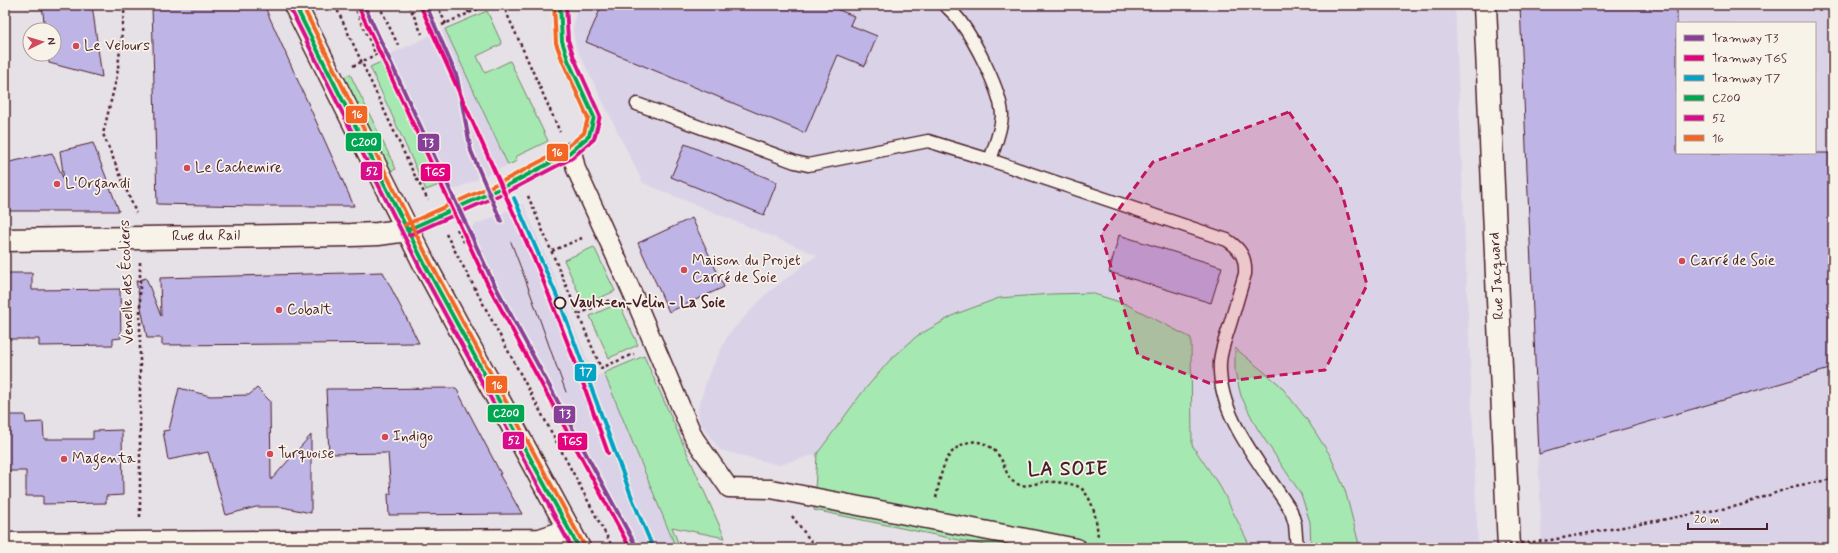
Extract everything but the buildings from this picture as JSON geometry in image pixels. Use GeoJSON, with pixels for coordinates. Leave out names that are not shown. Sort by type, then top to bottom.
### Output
{"type":"FeatureCollection","features":[{"type":"Feature","properties":{"kind":"street"},"geometry":{"type":"LineString","coordinates":[[5,544],[474,544],[574,539],[407,230],[296,5]]}},
{"type":"Feature","properties":{"kind":"street","name":"Rue Jacquard"},"geometry":{"type":"LineString","coordinates":[[1485,5],[1509,548]]}},
{"type":"Feature","properties":{"kind":"street"},"geometry":{"type":"LineString","coordinates":[[572,151],[576,168],[631,290],[694,438],[729,488],[771,489],[1077,548]]}},
{"type":"Feature","properties":{"kind":"street","name":"Rue du Rail"},"geometry":{"type":"LineString","coordinates":[[5,240],[371,234],[407,230]]}},
{"type":"Feature","properties":{"kind":"lane"},"geometry":{"type":"LineString","coordinates":[[407,230],[508,185],[572,151],[589,136],[594,117],[568,60],[562,41],[560,5]]}},
{"type":"Feature","properties":{"kind":"lane"},"geometry":{"type":"LineString","coordinates":[[945,5],[960,21],[993,80],[999,95],[1002,114],[1001,127],[990,160]]}},
{"type":"Feature","properties":{"kind":"lane"},"geometry":{"type":"LineString","coordinates":[[637,104],[795,162],[808,165],[928,141],[990,160],[1227,240],[1235,245],[1242,254],[1246,263],[1245,274],[1224,342],[1220,361],[1220,378],[1223,394],[1233,422],[1290,511],[1295,524],[1297,548]]}},
{"type":"Feature","properties":{"kind":"path","name":"Venelle des Écoliers"},"geometry":{"type":"LineString","coordinates":[[125,5],[117,76],[102,134],[138,218],[140,237],[140,543]]}},
{"type":"Feature","properties":{"kind":"path"},"geometry":{"type":"LineString","coordinates":[[335,5],[413,172],[613,548]]}},
{"type":"Feature","properties":{"kind":"path"},"geometry":{"type":"LineString","coordinates":[[330,76],[378,54],[354,5]]}},
{"type":"Feature","properties":{"kind":"path"},"geometry":{"type":"LineString","coordinates":[[380,5],[398,45]]}},
{"type":"Feature","properties":{"kind":"path"},"geometry":{"type":"LineString","coordinates":[[409,5],[422,34]]}},
{"type":"Feature","properties":{"kind":"path"},"geometry":{"type":"LineString","coordinates":[[437,5],[444,24],[487,5]]}},
{"type":"Feature","properties":{"kind":"path"},"geometry":{"type":"LineString","coordinates":[[465,5],[469,13]]}},
{"type":"Feature","properties":{"kind":"path"},"geometry":{"type":"LineString","coordinates":[[503,5],[562,135]]}},
{"type":"Feature","properties":{"kind":"path"},"geometry":{"type":"LineString","coordinates":[[526,192],[601,368],[655,346]]}},
{"type":"Feature","properties":{"kind":"path"},"geometry":{"type":"LineString","coordinates":[[458,225],[456,226],[465,244]]}},
{"type":"Feature","properties":{"kind":"path"},"geometry":{"type":"LineString","coordinates":[[552,251],[603,228]]}},
{"type":"Feature","properties":{"kind":"path"},"geometry":{"type":"LineString","coordinates":[[579,314],[631,290]]}},
{"type":"Feature","properties":{"kind":"path"},"geometry":{"type":"LineString","coordinates":[[930,520],[944,461],[956,447],[972,441],[988,445],[1001,459],[1009,478],[1020,485],[1046,482],[1068,484],[1082,488],[1092,503],[1098,542]]}},
{"type":"Feature","properties":{"kind":"path"},"geometry":{"type":"LineString","coordinates":[[1479,548],[1551,540],[1738,506],[1796,486],[1833,479]]}},
{"type":"Feature","properties":{"kind":"highlighted area"},"geometry":{"type":"Polygon","coordinates":[[[1289,112],[1340,186],[1367,285],[1325,370],[1209,383],[1138,355],[1101,234],[1153,162],[1289,112]]]}},
{"type":"Feature","properties":{"kind":"shaded area"},"geometry":{"type":"Polygon","coordinates":[[[577,5],[1455,5],[1478,548],[1251,548],[1221,488],[1192,445],[1191,338],[889,361],[861,394],[817,454],[779,465],[720,450],[700,423],[698,409],[708,376],[728,335],[765,295],[817,255],[643,183],[576,47],[573,29],[577,5]]]}},
{"type":"Feature","properties":{"kind":"shaded area","name":"Carré de Soie"},"geometry":{"type":"Polygon","coordinates":[[[1520,5],[1833,5],[1833,548],[1542,548],[1520,5]]]}},
{"type":"Feature","properties":{"kind":"shaded area"},"geometry":{"type":"Polygon","coordinates":[[[445,29],[508,165],[443,195],[439,185],[426,190],[370,67],[383,61],[382,58],[445,29]]]}},
{"type":"Feature","properties":{"kind":"shaded area"},"geometry":{"type":"Polygon","coordinates":[[[523,204],[554,275],[594,377],[604,373],[676,548],[628,548],[583,459],[467,251],[470,248],[461,231],[523,204]]]}},
{"type":"Feature","properties":{"kind":"green space"},"geometry":{"type":"Polygon","coordinates":[[[487,11],[502,44],[477,56],[485,73],[510,61],[548,141],[515,157],[517,161],[508,165],[445,29],[487,11]]]}},
{"type":"Feature","properties":{"kind":"green space"},"geometry":{"type":"Polygon","coordinates":[[[383,61],[439,185],[426,190],[370,67],[383,61]]]}},
{"type":"Feature","properties":{"kind":"green space"},"geometry":{"type":"Polygon","coordinates":[[[350,74],[396,169],[389,172],[344,77],[350,74]]]}},
{"type":"Feature","properties":{"kind":"green space"},"geometry":{"type":"Polygon","coordinates":[[[594,247],[615,291],[584,305],[564,260],[594,247]]]}},
{"type":"Feature","properties":{"kind":"green space"},"geometry":{"type":"Polygon","coordinates":[[[1091,293],[1126,304],[1191,338],[1192,445],[1221,488],[1251,548],[998,548],[814,510],[817,454],[861,394],[889,361],[917,336],[956,314],[999,298],[1091,293]]]}},
{"type":"Feature","properties":{"kind":"green space"},"geometry":{"type":"Polygon","coordinates":[[[619,303],[638,345],[609,358],[590,316],[619,303]]]}},
{"type":"Feature","properties":{"kind":"green space"},"geometry":{"type":"Polygon","coordinates":[[[1235,348],[1280,385],[1308,421],[1330,455],[1345,490],[1360,548],[1311,548],[1310,522],[1301,494],[1257,428],[1241,396],[1235,371],[1235,348]]]}},
{"type":"Feature","properties":{"kind":"green space"},"geometry":{"type":"Polygon","coordinates":[[[644,356],[725,538],[672,527],[680,548],[676,548],[604,373],[644,356]]]}},
{"type":"Feature","properties":{"kind":"tram line","name":"T3"},"geometry":{"type":"LineString","coordinates":[[364,5],[492,280],[637,548]]}},
{"type":"Feature","properties":{"kind":"tram line","name":"T3"},"geometry":{"type":"LineString","coordinates":[[426,5],[457,77],[471,151],[501,221]]}},
{"type":"Feature","properties":{"kind":"tram line","name":"TGS"},"geometry":{"type":"LineString","coordinates":[[421,7],[539,270],[579,372],[608,453]]}},
{"type":"Feature","properties":{"kind":"tram line","name":"TGS"},"geometry":{"type":"LineString","coordinates":[[359,8],[487,283],[630,548]]}},
{"type":"Feature","properties":{"kind":"tram line","name":"T7"},"geometry":{"type":"LineString","coordinates":[[514,198],[560,303],[632,498],[653,548]]}},
{"type":"Feature","properties":{"kind":"tram line"},"geometry":{"type":"LineString","coordinates":[[511,242],[566,392]]}},
{"type":"Feature","properties":{"kind":"transit line","name":"C200"},"geometry":{"type":"LineString","coordinates":[[295,5],[424,263],[579,548]]}},
{"type":"Feature","properties":{"kind":"transit line","name":"16"},"geometry":{"type":"LineString","coordinates":[[302,5],[429,260],[584,545]]}},
{"type":"Feature","properties":{"kind":"transit line","name":"16"},"geometry":{"type":"LineString","coordinates":[[405,225],[505,180],[566,148],[584,133],[588,118],[556,43],[554,5]]}},
{"type":"Feature","properties":{"kind":"transit line","name":"C200"},"geometry":{"type":"LineString","coordinates":[[407,230],[508,185],[569,153],[589,136],[594,117],[568,60],[562,41],[560,5]]}},
{"type":"Feature","properties":{"kind":"transit line","name":"52"},"geometry":{"type":"LineString","coordinates":[[409,235],[511,190],[572,158],[594,139],[600,116],[574,58],[568,40],[566,5]]}},
{"type":"Feature","properties":{"kind":"transit line","name":"52"},"geometry":{"type":"LineString","coordinates":[[290,8],[419,266],[572,548]]}},
{"type":"Feature","properties":{"kind":"place","name":"Le Velours"},"geometry":{"type":"Point","coordinates":[76,46]}},
{"type":"Feature","properties":{"kind":"place","name":"Le Cachemire"},"geometry":{"type":"Point","coordinates":[187,168]}},
{"type":"Feature","properties":{"kind":"place","name":"L'Organdi"},"geometry":{"type":"Point","coordinates":[57,184]}},
{"type":"Feature","properties":{"kind":"place","name":"Carré de Soie"},"geometry":{"type":"Point","coordinates":[1682,261]}},
{"type":"Feature","properties":{"kind":"place","name":"Maison du Projet Carré de Soie"},"geometry":{"type":"Point","coordinates":[684,270]}},
{"type":"Feature","properties":{"kind":"place","name":"Vaulx-en-Velin - La Soie"},"geometry":{"type":"Point","coordinates":[560,303]}},
{"type":"Feature","properties":{"kind":"place","name":"Cobalt"},"geometry":{"type":"Point","coordinates":[279,310]}},
{"type":"Feature","properties":{"kind":"place","name":"Indigo"},"geometry":{"type":"Point","coordinates":[385,437]}},
{"type":"Feature","properties":{"kind":"place","name":"Turquoise"},"geometry":{"type":"Point","coordinates":[270,454]}},
{"type":"Feature","properties":{"kind":"place","name":"Magenta"},"geometry":{"type":"Point","coordinates":[64,459]}},
{"type":"Feature","properties":{"kind":"district","name":"LA SOIE"},"geometry":{"type":"Point","coordinates":[1068,469]}}]}
